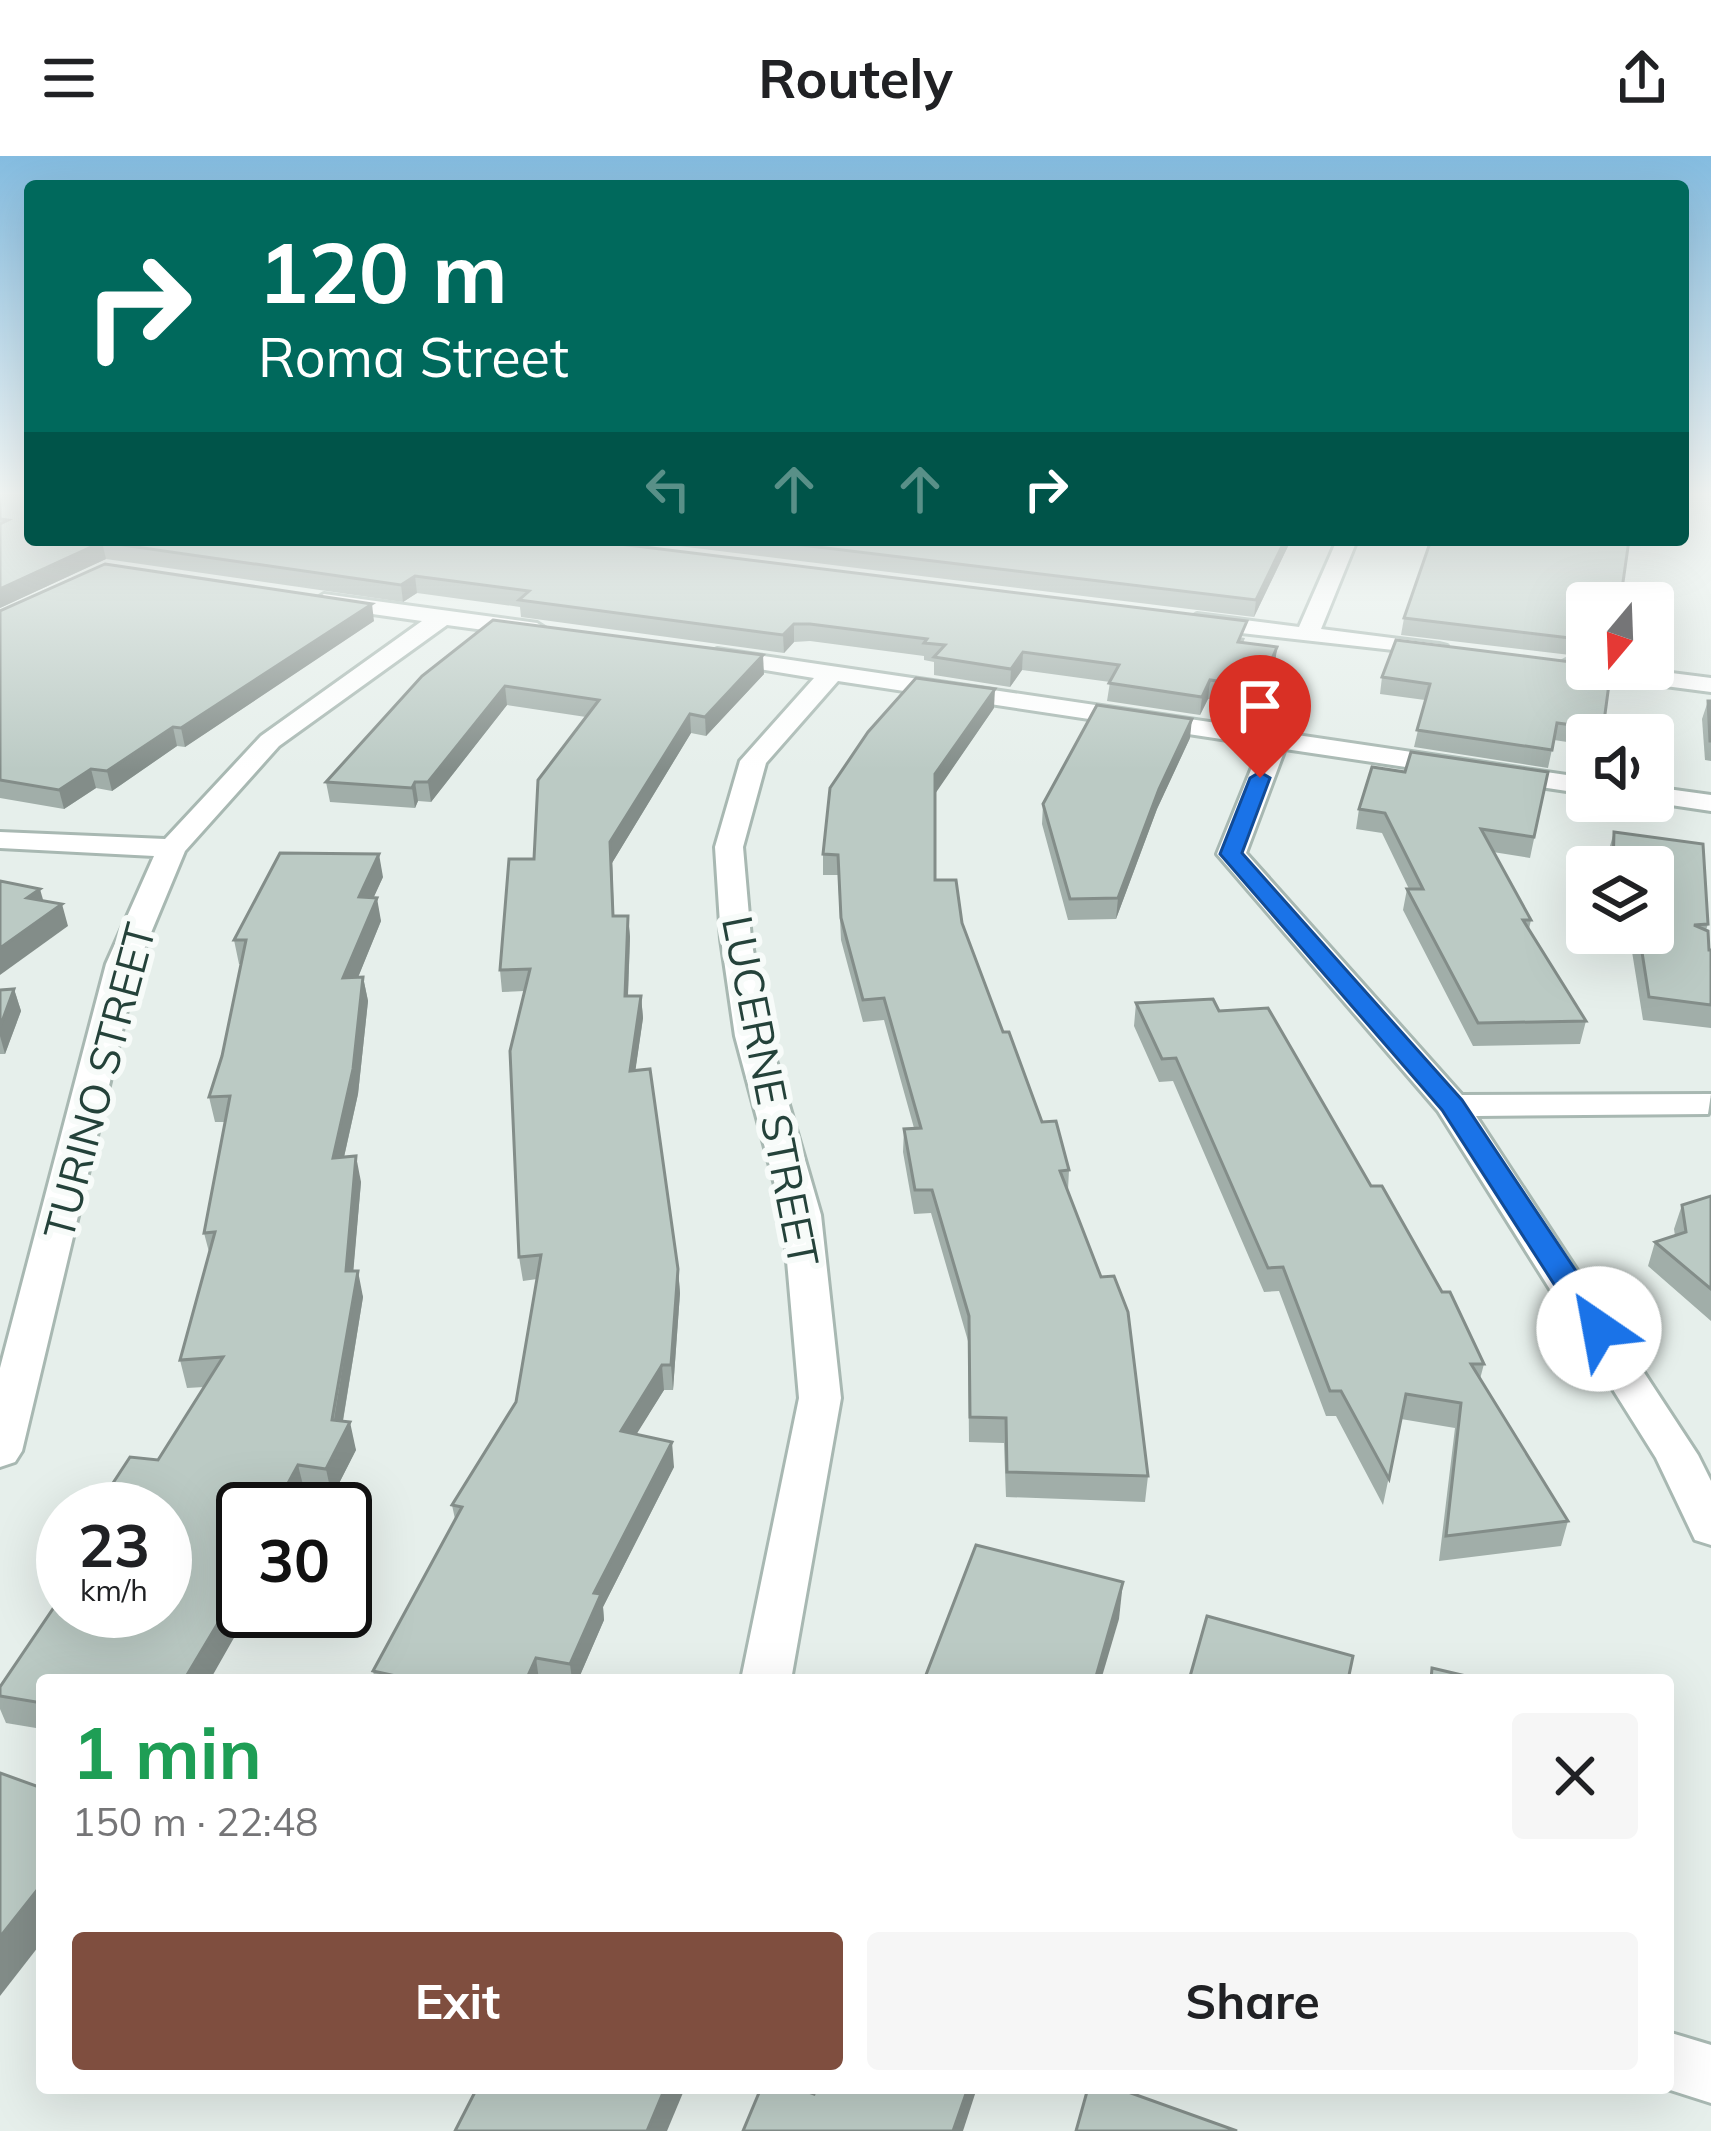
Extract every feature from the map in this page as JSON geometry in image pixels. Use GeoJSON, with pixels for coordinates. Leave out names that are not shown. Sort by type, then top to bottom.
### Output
{"type":"FeatureCollection","features":[{"type":"Feature","properties":{"kind":"street"},"geometry":{"type":"LineString","coordinates":[[1307,635],[1328,586]]}},
{"type":"Feature","properties":{"kind":"street"},"geometry":{"type":"LineString","coordinates":[[306,599],[572,634]]}},
{"type":"Feature","properties":{"kind":"street"},"geometry":{"type":"LineString","coordinates":[[1168,618],[1473,656]]}},
{"type":"Feature","properties":{"kind":"street","name":"TURINO STREET"},"geometry":{"type":"LineString","coordinates":[[2,1447],[122,964],[172,848],[270,741],[440,619]]}},
{"type":"Feature","properties":{"kind":"street"},"geometry":{"type":"LineString","coordinates":[[702,653],[1566,783]]}},
{"type":"Feature","properties":{"kind":"street"},"geometry":{"type":"LineString","coordinates":[[1545,664],[1711,685]]}},
{"type":"Feature","properties":{"kind":"street","name":"LUCERNE STREET"},"geometry":{"type":"LineString","coordinates":[[767,1674],[820,1398],[802,1215],[752,1036],[736,939],[729,847],[752,761],[830,674]]}},
{"type":"Feature","properties":{"kind":"street"},"geometry":{"type":"LineString","coordinates":[[1275,741],[1231,854],[1453,1106],[1665,1437],[1711,1528]]}},
{"type":"Feature","properties":{"kind":"street"},"geometry":{"type":"LineString","coordinates":[[1674,798],[1710,803]]}},
{"type":"Feature","properties":{"kind":"street"},"geometry":{"type":"LineString","coordinates":[[0,840],[172,848]]}},
{"type":"Feature","properties":{"kind":"street"},"geometry":{"type":"LineString","coordinates":[[1453,1106],[1708,1104]]}},
{"type":"Feature","properties":{"kind":"street"},"geometry":{"type":"LineString","coordinates":[[1674,2063],[1711,2074]]}},
{"type":"Feature","properties":{"kind":"building"},"geometry":{"type":"Polygon","coordinates":[[[55,586],[253,586],[372,604],[181,728],[173,727],[107,771],[91,769],[59,790],[0,780],[0,611],[55,586]]]}},
{"type":"Feature","properties":{"kind":"building"},"geometry":{"type":"Polygon","coordinates":[[[492,586],[963,586],[1247,621],[1238,642],[1277,647],[1260,687],[1210,680],[1202,697],[1109,683],[1119,665],[1023,652],[1011,669],[934,657],[945,645],[924,643],[927,639],[810,624],[794,624],[783,635],[519,600],[529,591],[492,586]]]}},
{"type":"Feature","properties":{"kind":"building"},"geometry":{"type":"Polygon","coordinates":[[[1142,586],[1263,586],[1256,600],[1142,586]]]}},
{"type":"Feature","properties":{"kind":"building"},"geometry":{"type":"Polygon","coordinates":[[[1415,586],[1566,586],[1566,637],[1404,618],[1415,586]]]}},
{"type":"Feature","properties":{"kind":"building"},"geometry":{"type":"Polygon","coordinates":[[[493,620],[763,655],[705,717],[690,714],[610,842],[613,916],[628,916],[625,996],[641,996],[630,1071],[650,1069],[678,1269],[671,1365],[662,1365],[621,1431],[672,1442],[594,1593],[601,1594],[570,1664],[536,1658],[529,1674],[373,1671],[462,1507],[452,1505],[516,1402],[541,1255],[519,1257],[510,1051],[530,969],[500,970],[509,859],[534,859],[538,780],[599,700],[505,686],[428,782],[415,782],[412,788],[326,782],[422,676],[493,620]]]}},
{"type":"Feature","properties":{"kind":"building"},"geometry":{"type":"Polygon","coordinates":[[[1396,640],[1566,661],[1566,690],[1608,690],[1605,714],[1566,714],[1566,724],[1557,723],[1552,750],[1417,730],[1430,684],[1382,677],[1396,640]]]}},
{"type":"Feature","properties":{"kind":"building"},"geometry":{"type":"Polygon","coordinates":[[[916,678],[995,689],[935,774],[935,880],[956,880],[962,923],[1003,1032],[1009,1032],[1042,1122],[1056,1121],[1069,1170],[1060,1171],[1101,1277],[1114,1276],[1128,1312],[1148,1476],[1007,1472],[1006,1418],[970,1417],[969,1316],[932,1190],[915,1190],[904,1129],[921,1128],[884,998],[863,1000],[841,918],[838,855],[823,854],[830,788],[868,732],[916,678]]]}},
{"type":"Feature","properties":{"kind":"building"},"geometry":{"type":"Polygon","coordinates":[[[1097,705],[1192,719],[1159,789],[1118,898],[1070,899],[1043,804],[1097,705]]]}},
{"type":"Feature","properties":{"kind":"building"},"geometry":{"type":"Polygon","coordinates":[[[1411,752],[1548,772],[1534,837],[1481,829],[1531,920],[1523,920],[1586,1021],[1478,1023],[1407,889],[1423,889],[1385,813],[1359,809],[1372,767],[1405,772],[1411,752]]]}},
{"type":"Feature","properties":{"kind":"building"},"geometry":{"type":"Polygon","coordinates":[[[1614,832],[1703,844],[1708,924],[1694,925],[1708,931],[1711,1005],[1649,997],[1642,954],[1674,954],[1674,846],[1614,846],[1614,832]]]}},
{"type":"Feature","properties":{"kind":"building"},"geometry":{"type":"Polygon","coordinates":[[[280,853],[379,854],[359,897],[377,898],[343,978],[363,977],[353,1069],[333,1158],[356,1156],[346,1271],[358,1271],[332,1420],[350,1422],[326,1469],[298,1465],[289,1482],[216,1482],[216,1626],[188,1674],[36,1674],[36,1702],[0,1696],[0,1687],[36,1634],[36,1638],[192,1638],[192,1482],[114,1482],[130,1457],[158,1460],[223,1357],[180,1360],[215,1232],[204,1233],[230,1096],[209,1097],[246,940],[234,940],[280,853]]]}},
{"type":"Feature","properties":{"kind":"building"},"geometry":{"type":"Polygon","coordinates":[[[0,881],[40,889],[27,898],[62,904],[0,948],[0,881]]]}},
{"type":"Feature","properties":{"kind":"building"},"geometry":{"type":"Polygon","coordinates":[[[14,989],[0,1027],[0,990],[14,989]]]}},
{"type":"Feature","properties":{"kind":"building"},"geometry":{"type":"Polygon","coordinates":[[[1213,999],[1219,1011],[1268,1008],[1371,1186],[1382,1186],[1442,1292],[1450,1292],[1484,1364],[1471,1364],[1568,1521],[1446,1536],[1461,1403],[1406,1394],[1389,1479],[1341,1391],[1330,1391],[1283,1267],[1268,1268],[1176,1058],[1162,1059],[1136,1003],[1213,999]]]}},
{"type":"Feature","properties":{"kind":"building"},"geometry":{"type":"Polygon","coordinates":[[[1711,1196],[1711,1289],[1655,1242],[1686,1232],[1682,1205],[1711,1196]]]}},
{"type":"Feature","properties":{"kind":"building"},"geometry":{"type":"Polygon","coordinates":[[[976,1545],[1123,1582],[1097,1674],[926,1674],[976,1545]]]}},
{"type":"Feature","properties":{"kind":"building"},"geometry":{"type":"Polygon","coordinates":[[[1207,1616],[1353,1656],[1349,1674],[1191,1674],[1207,1616]]]}},
{"type":"Feature","properties":{"kind":"building"},"geometry":{"type":"Polygon","coordinates":[[[0,1773],[36,1786],[36,1892],[0,1937],[0,1773]]]}},
{"type":"Feature","properties":{"kind":"building"},"geometry":{"type":"Polygon","coordinates":[[[474,2094],[662,2094],[647,2131],[455,2131],[474,2094]]]}},
{"type":"Feature","properties":{"kind":"building"},"geometry":{"type":"Polygon","coordinates":[[[758,2094],[966,2094],[953,2131],[743,2131],[758,2094]]]}},
{"type":"Feature","properties":{"kind":"building"},"geometry":{"type":"Polygon","coordinates":[[[1086,2094],[1134,2094],[1237,2131],[1076,2131],[1086,2094]]]}},
{"type":"Feature","properties":{"kind":"route"},"geometry":{"type":"LineString","coordinates":[[1260,778],[1231,854],[1453,1106],[1599,1329]]}}]}
